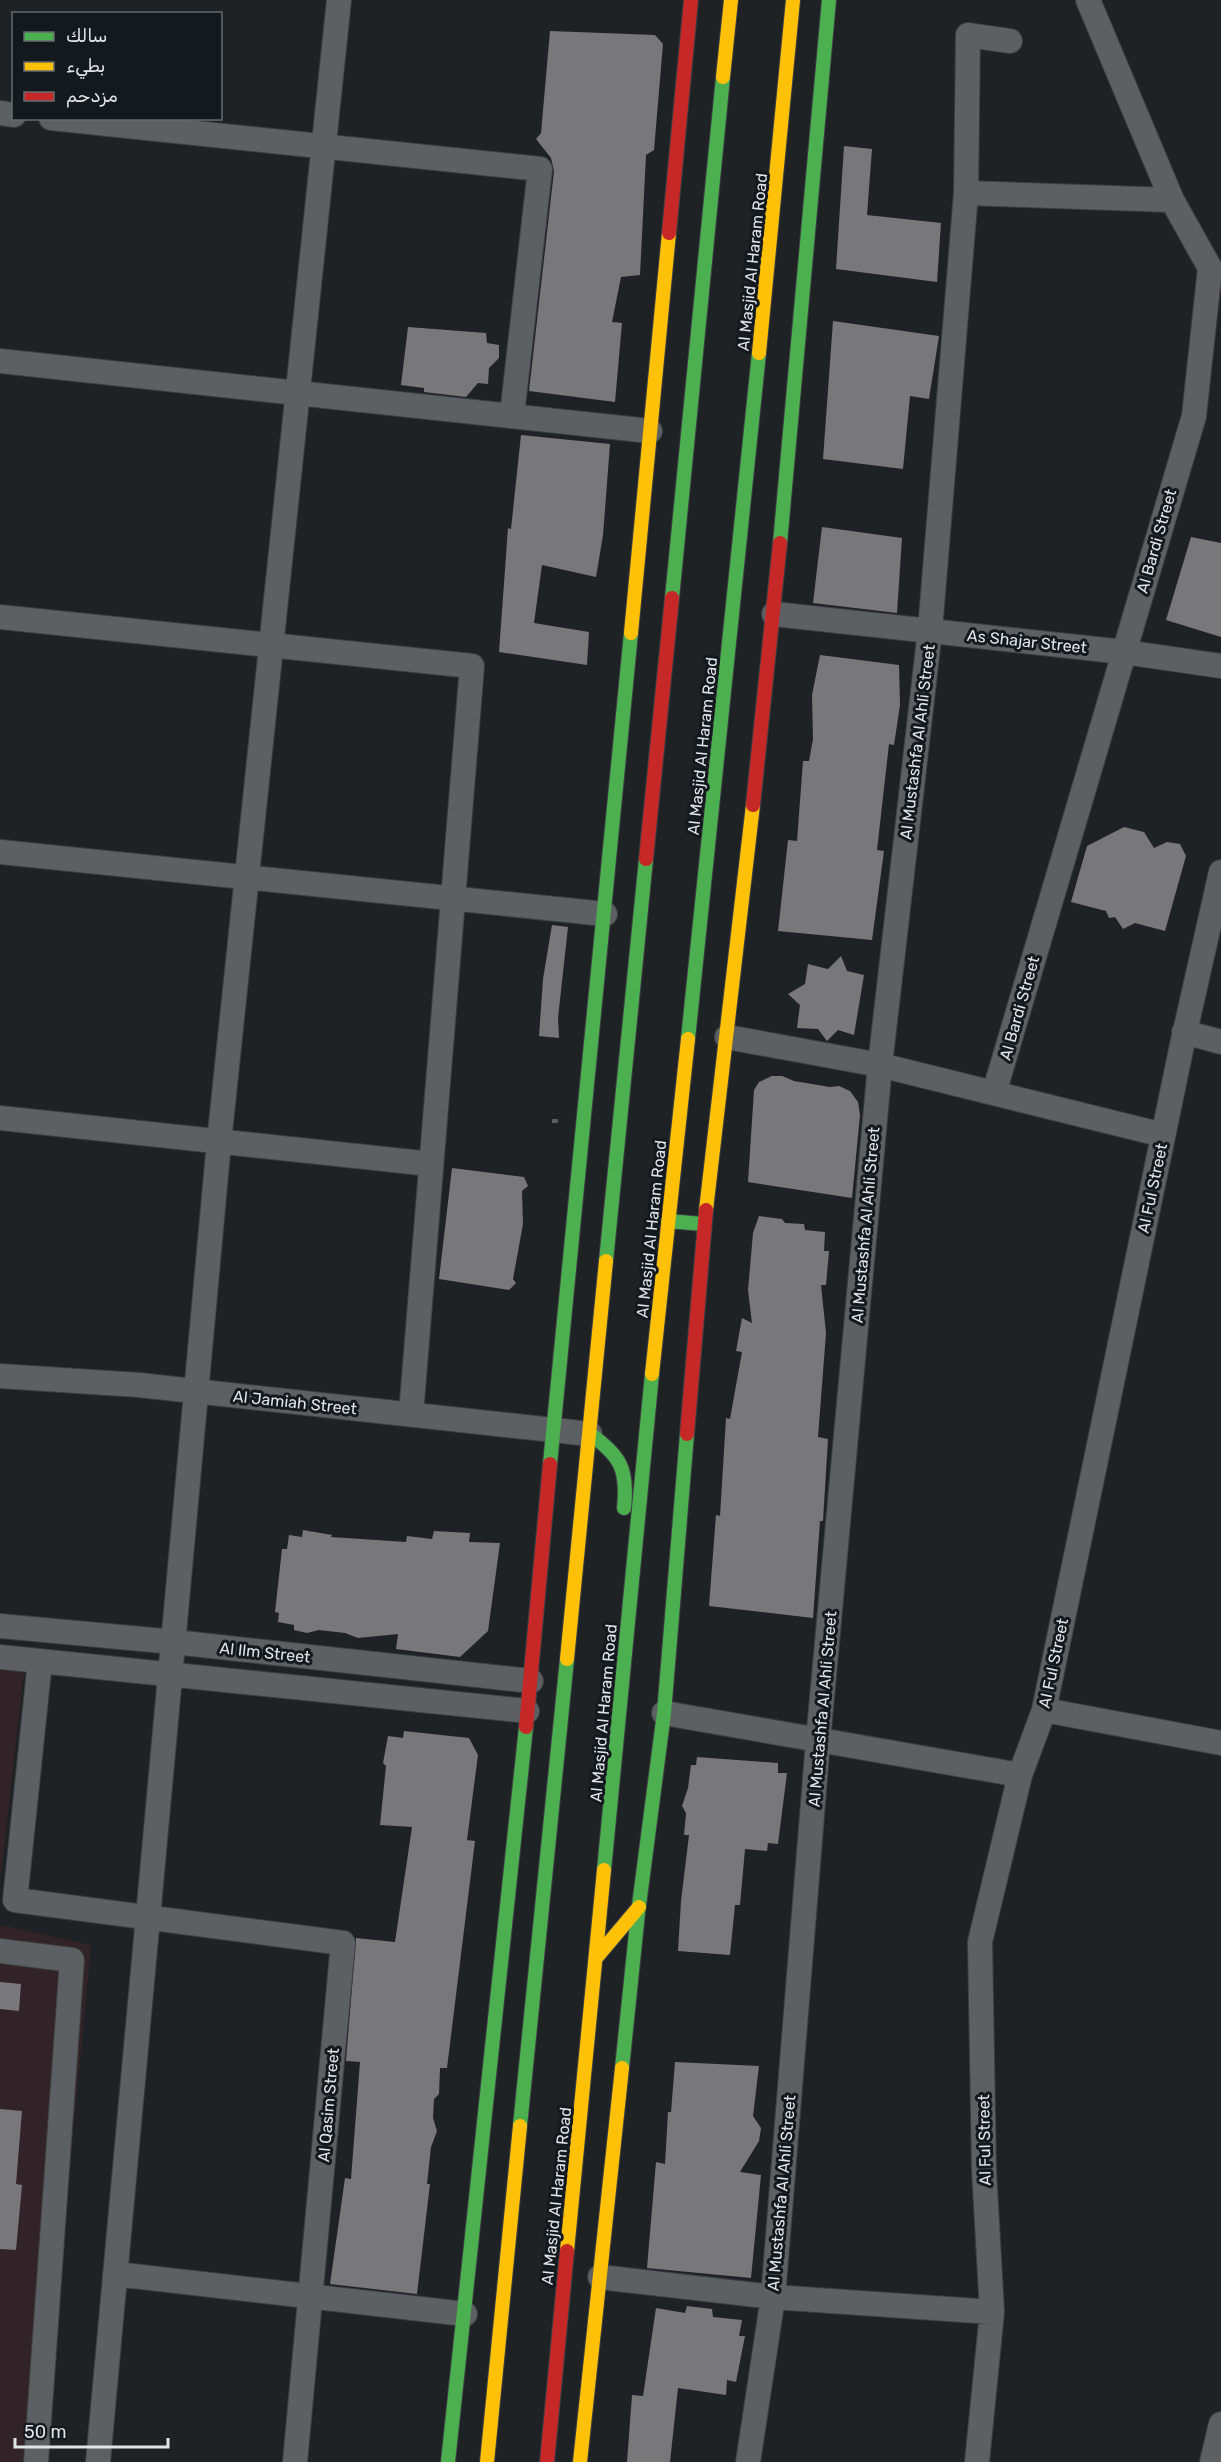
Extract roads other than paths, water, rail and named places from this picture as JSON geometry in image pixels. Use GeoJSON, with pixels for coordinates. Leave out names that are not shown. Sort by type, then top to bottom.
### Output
{"type":"FeatureCollection","features":[{"type":"Feature","properties":{"kind":"main road"},"geometry":{"type":"LineString","coordinates":[[487,2462],[590,1434],[617,981],[605,914],[691,0]]}},
{"type":"Feature","properties":{"kind":"main road"},"geometry":{"type":"LineString","coordinates":[[448,2462],[467,2386],[465,2314],[531,1681],[553,1430],[617,981],[731,0]]}},
{"type":"Feature","properties":{"kind":"main road","name":"Al Masjid Al Haram Road"},"geometry":{"type":"LineString","coordinates":[[547,2462],[668,1221],[805,72],[794,0]]}},
{"type":"Feature","properties":{"kind":"main road"},"geometry":{"type":"LineString","coordinates":[[580,2462],[639,1907],[664,1713],[703,1224],[727,1037],[774,614],[805,72],[829,0]]}},
{"type":"Feature","properties":{"kind":"main road"},"geometry":{"type":"LineString","coordinates":[[668,1221],[703,1224]]}},
{"type":"Feature","properties":{"kind":"main road"},"geometry":{"type":"LineString","coordinates":[[590,1434],[613,1449],[627,1480],[623,1521]]}},
{"type":"Feature","properties":{"kind":"main road"},"geometry":{"type":"LineString","coordinates":[[608,1700],[618,1732]]}},
{"type":"Feature","properties":{"kind":"main road"},"geometry":{"type":"LineString","coordinates":[[596,1958],[639,1907]]}},
{"type":"Feature","properties":{"kind":"main road"},"geometry":{"type":"LineString","coordinates":[[467,2386],[494,2391]]}},
{"type":"Feature","properties":{"kind":"street"},"geometry":{"type":"LineString","coordinates":[[98,2462],[219,1142],[339,0]]}},
{"type":"Feature","properties":{"kind":"street","name":"Al Bardi Street"},"geometry":{"type":"LineString","coordinates":[[994,1092],[1194,416],[1210,268],[1172,200],[1088,0]]}},
{"type":"Feature","properties":{"kind":"street","name":"Al Mustashfa Al Ahli Street"},"geometry":{"type":"LineString","coordinates":[[748,2462],[773,2297],[818,1741],[880,1065],[930,630],[966,193],[968,35],[1010,41]]}},
{"type":"Feature","properties":{"kind":"street"},"geometry":{"type":"LineString","coordinates":[[70,120],[540,169],[512,415]]}},
{"type":"Feature","properties":{"kind":"street"},"geometry":{"type":"LineString","coordinates":[[966,193],[1172,200]]}},
{"type":"Feature","properties":{"kind":"street"},"geometry":{"type":"LineString","coordinates":[[0,361],[650,430]]}},
{"type":"Feature","properties":{"kind":"street","name":"As Shajar Street"},"geometry":{"type":"LineString","coordinates":[[774,614],[1124,652],[1221,666]]}},
{"type":"Feature","properties":{"kind":"street"},"geometry":{"type":"LineString","coordinates":[[0,617],[472,666],[411,1414]]}},
{"type":"Feature","properties":{"kind":"street"},"geometry":{"type":"LineString","coordinates":[[0,852],[605,914]]}},
{"type":"Feature","properties":{"kind":"street","name":"Al Ful Street"},"geometry":{"type":"LineString","coordinates":[[976,2462],[992,2313],[984,2170],[980,1942],[1020,1775],[1044,1710],[1184,1032],[1221,872]]}},
{"type":"Feature","properties":{"kind":"street"},"geometry":{"type":"LineString","coordinates":[[1184,1032],[1221,1042]]}},
{"type":"Feature","properties":{"kind":"street"},"geometry":{"type":"LineString","coordinates":[[727,1037],[880,1065],[1163,1135]]}},
{"type":"Feature","properties":{"kind":"street"},"geometry":{"type":"LineString","coordinates":[[0,1118],[431,1164]]}},
{"type":"Feature","properties":{"kind":"street","name":"Al Jamiah Street"},"geometry":{"type":"LineString","coordinates":[[0,1376],[197,1391],[590,1434]]}},
{"type":"Feature","properties":{"kind":"street","name":"Al Ilm Street"},"geometry":{"type":"LineString","coordinates":[[0,1626],[174,1642],[531,1681]]}},
{"type":"Feature","properties":{"kind":"street","name":"Al Ilm Street"},"geometry":{"type":"LineString","coordinates":[[0,1657],[527,1711]]}},
{"type":"Feature","properties":{"kind":"street"},"geometry":{"type":"LineString","coordinates":[[40,1661],[15,1900],[148,1916]]}},
{"type":"Feature","properties":{"kind":"street"},"geometry":{"type":"LineString","coordinates":[[1044,1710],[1221,1743]]}},
{"type":"Feature","properties":{"kind":"street"},"geometry":{"type":"LineString","coordinates":[[664,1713],[1020,1775]]}},
{"type":"Feature","properties":{"kind":"street","name":"Al Qasim Street"},"geometry":{"type":"LineString","coordinates":[[148,1916],[342,1943],[295,2462]]}},
{"type":"Feature","properties":{"kind":"street"},"geometry":{"type":"LineString","coordinates":[[0,1951],[72,1960],[36,2462]]}},
{"type":"Feature","properties":{"kind":"street"},"geometry":{"type":"LineString","coordinates":[[115,2274],[465,2314]]}},
{"type":"Feature","properties":{"kind":"street"},"geometry":{"type":"LineString","coordinates":[[600,2277],[773,2297],[992,2313]]}},
{"type":"Feature","properties":{"kind":"street"},"geometry":{"type":"LineString","coordinates":[[1212,2462],[1221,2424]]}}]}
